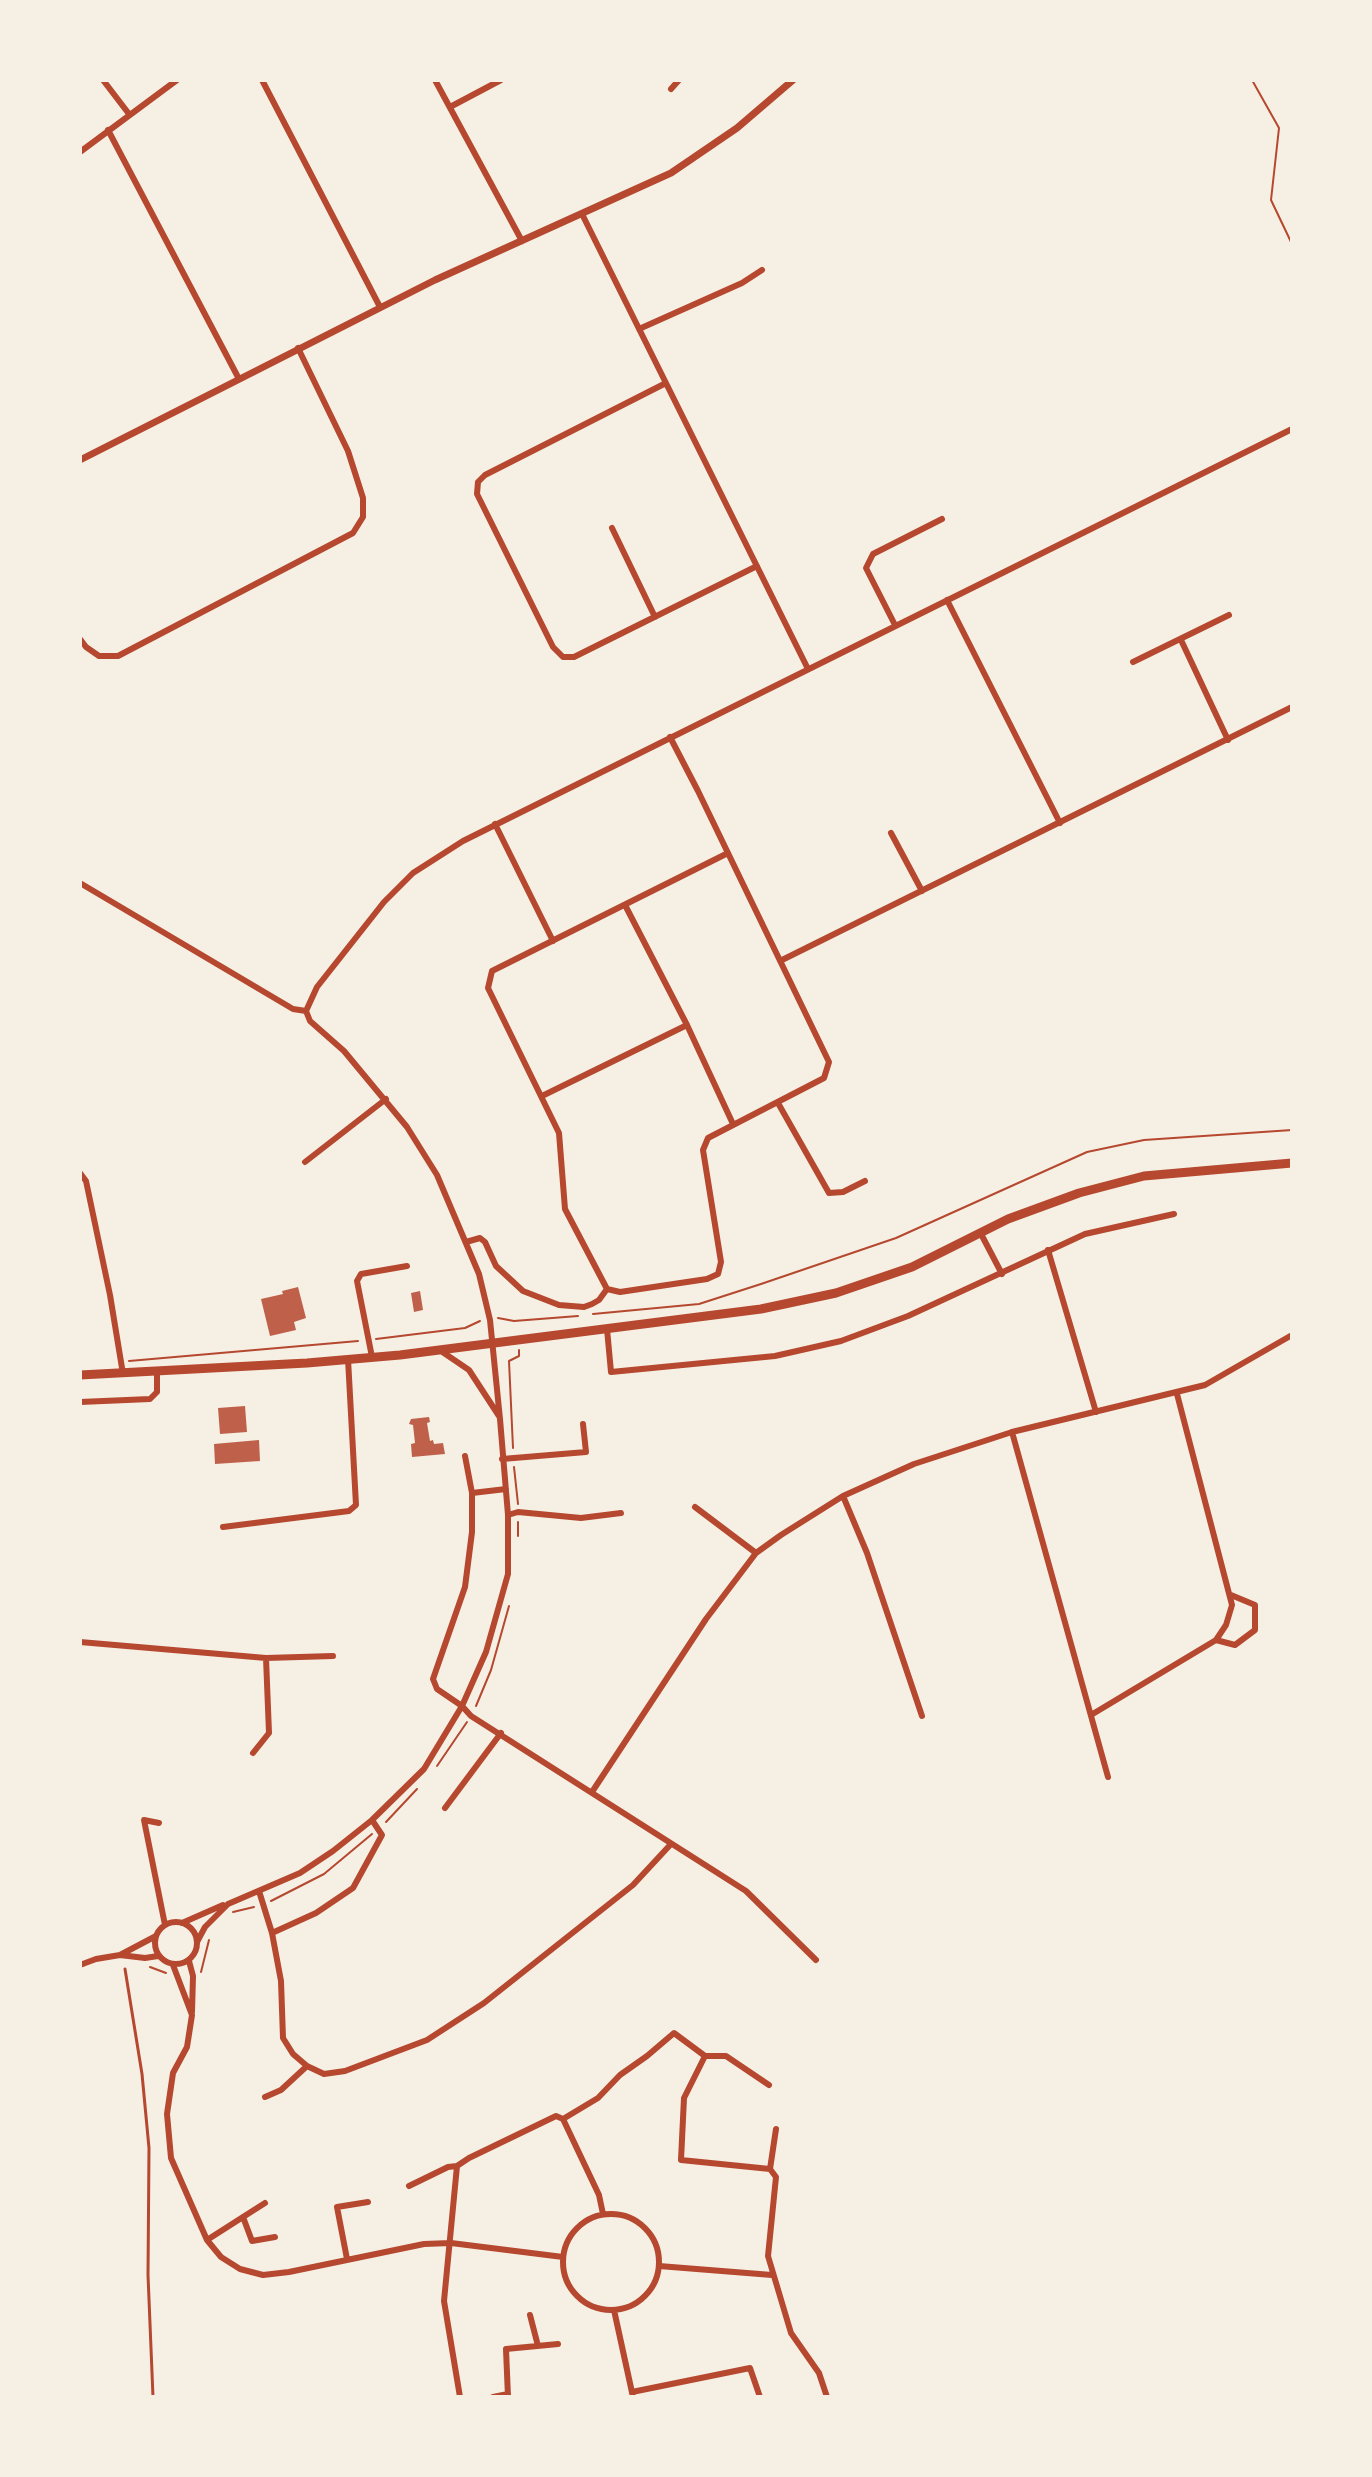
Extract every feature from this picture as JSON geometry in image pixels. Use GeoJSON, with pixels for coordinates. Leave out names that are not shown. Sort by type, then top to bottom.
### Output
{"type":"FeatureCollection","features":[{"type":"Feature","properties":{"kind":"main road"},"geometry":{"type":"LineString","coordinates":[[80,1375],[372,1357],[761,1309],[836,1293],[912,1267],[1008,1219],[1079,1193],[1144,1176],[1292,1163]]}},
{"type":"Feature","properties":{"kind":"street"},"geometry":{"type":"LineString","coordinates":[[103,80],[129,114]]}},
{"type":"Feature","properties":{"kind":"street"},"geometry":{"type":"LineString","coordinates":[[80,152],[177,80]]}},
{"type":"Feature","properties":{"kind":"street"},"geometry":{"type":"LineString","coordinates":[[262,80],[380,307]]}},
{"type":"Feature","properties":{"kind":"street"},"geometry":{"type":"LineString","coordinates":[[435,80],[522,241]]}},
{"type":"Feature","properties":{"kind":"street"},"geometry":{"type":"LineString","coordinates":[[450,107],[501,80]]}},
{"type":"Feature","properties":{"kind":"street"},"geometry":{"type":"LineString","coordinates":[[671,89],[679,80]]}},
{"type":"Feature","properties":{"kind":"street"},"geometry":{"type":"LineString","coordinates":[[80,460],[380,307],[636,191],[695,159],[737,128],[787,82]]}},
{"type":"Feature","properties":{"kind":"street"},"geometry":{"type":"LineString","coordinates":[[108,130],[239,379]]}},
{"type":"Feature","properties":{"kind":"street"},"geometry":{"type":"LineString","coordinates":[[582,214],[808,669]]}},
{"type":"Feature","properties":{"kind":"street"},"geometry":{"type":"LineString","coordinates":[[639,329],[742,283],[762,270]]}},
{"type":"Feature","properties":{"kind":"street"},"geometry":{"type":"LineString","coordinates":[[80,639],[99,656],[118,656],[353,533],[363,517],[363,498],[348,451],[298,348]]}},
{"type":"Feature","properties":{"kind":"street"},"geometry":{"type":"LineString","coordinates":[[666,383],[485,475],[478,482],[477,494],[553,647],[563,657],[574,657],[757,566]]}},
{"type":"Feature","properties":{"kind":"street"},"geometry":{"type":"LineString","coordinates":[[158,1956],[154,1942],[165,1925],[182,1923],[300,1873],[372,1820],[424,1769],[462,1706],[486,1652],[508,1574],[508,1515],[500,1419],[493,1342],[482,1283],[437,1175],[407,1127],[344,1051],[310,1021],[306,1011],[317,987],[384,902],[413,873],[463,841],[1292,429]]}},
{"type":"Feature","properties":{"kind":"street"},"geometry":{"type":"LineString","coordinates":[[895,625],[866,568],[873,554],[942,519]]}},
{"type":"Feature","properties":{"kind":"street"},"geometry":{"type":"LineString","coordinates":[[612,528],[655,617]]}},
{"type":"Feature","properties":{"kind":"street"},"geometry":{"type":"LineString","coordinates":[[947,600],[1060,823]]}},
{"type":"Feature","properties":{"kind":"street"},"geometry":{"type":"LineString","coordinates":[[1133,662],[1229,615]]}},
{"type":"Feature","properties":{"kind":"street"},"geometry":{"type":"LineString","coordinates":[[1181,640],[1228,740]]}},
{"type":"Feature","properties":{"kind":"street"},"geometry":{"type":"LineString","coordinates":[[780,961],[1292,707]]}},
{"type":"Feature","properties":{"kind":"street"},"geometry":{"type":"LineString","coordinates":[[670,737],[728,853],[829,1062],[824,1078],[708,1138],[703,1150],[721,1262],[718,1274],[707,1279],[620,1292],[607,1289],[565,1209],[559,1133],[488,988],[492,971],[728,853]]}},
{"type":"Feature","properties":{"kind":"street"},"geometry":{"type":"LineString","coordinates":[[495,824],[553,941]]}},
{"type":"Feature","properties":{"kind":"street"},"geometry":{"type":"LineString","coordinates":[[891,833],[922,891]]}},
{"type":"Feature","properties":{"kind":"street"},"geometry":{"type":"LineString","coordinates":[[80,883],[293,1009],[306,1011]]}},
{"type":"Feature","properties":{"kind":"street"},"geometry":{"type":"LineString","coordinates":[[625,905],[687,1025],[733,1124]]}},
{"type":"Feature","properties":{"kind":"street"},"geometry":{"type":"LineString","coordinates":[[542,1096],[687,1025]]}},
{"type":"Feature","properties":{"kind":"street"},"geometry":{"type":"LineString","coordinates":[[305,1162],[386,1099]]}},
{"type":"Feature","properties":{"kind":"street"},"geometry":{"type":"LineString","coordinates":[[778,1103],[829,1193],[843,1192],[865,1181]]}},
{"type":"Feature","properties":{"kind":"street"},"geometry":{"type":"LineString","coordinates":[[80,1173],[86,1181],[123,1374]]}},
{"type":"Feature","properties":{"kind":"street"},"geometry":{"type":"LineString","coordinates":[[607,1329],[611,1372],[775,1356],[841,1341],[908,1316],[1085,1234],[1174,1214]]}},
{"type":"Feature","properties":{"kind":"street"},"geometry":{"type":"LineString","coordinates":[[980,1232],[1002,1274]]}},
{"type":"Feature","properties":{"kind":"street"},"geometry":{"type":"LineString","coordinates":[[466,1242],[480,1238],[496,1266],[523,1291],[559,1305],[584,1307],[599,1300],[607,1289]]}},
{"type":"Feature","properties":{"kind":"street"},"geometry":{"type":"LineString","coordinates":[[1048,1250],[1096,1412]]}},
{"type":"Feature","properties":{"kind":"street"},"geometry":{"type":"LineString","coordinates":[[372,1357],[357,1281],[361,1274],[407,1266]]}},
{"type":"Feature","properties":{"kind":"street"},"geometry":{"type":"LineString","coordinates":[[592,1792],[706,1619],[756,1553],[843,1496],[914,1464],[1012,1432],[1205,1385],[1292,1335]]}},
{"type":"Feature","properties":{"kind":"street"},"geometry":{"type":"LineString","coordinates":[[439,1350],[469,1370],[500,1419]]}},
{"type":"Feature","properties":{"kind":"street"},"geometry":{"type":"LineString","coordinates":[[223,1527],[349,1511],[356,1505],[348,1359]]}},
{"type":"Feature","properties":{"kind":"street"},"geometry":{"type":"LineString","coordinates":[[80,1402],[150,1399],[157,1392],[157,1372]]}},
{"type":"Feature","properties":{"kind":"street"},"geometry":{"type":"LineString","coordinates":[[1091,1715],[1216,1640],[1226,1625],[1232,1605],[1177,1394]]}},
{"type":"Feature","properties":{"kind":"street"},"geometry":{"type":"LineString","coordinates":[[502,1459],[586,1452],[583,1424]]}},
{"type":"Feature","properties":{"kind":"street"},"geometry":{"type":"LineString","coordinates":[[1012,1432],[1108,1777]]}},
{"type":"Feature","properties":{"kind":"street"},"geometry":{"type":"LineString","coordinates":[[465,1456],[472,1493],[472,1532],[465,1587],[433,1679],[437,1689],[471,1716],[746,1891],[816,1960]]}},
{"type":"Feature","properties":{"kind":"street"},"geometry":{"type":"LineString","coordinates":[[472,1493],[506,1489]]}},
{"type":"Feature","properties":{"kind":"street"},"geometry":{"type":"LineString","coordinates":[[843,1496],[867,1553],[922,1716]]}},
{"type":"Feature","properties":{"kind":"street"},"geometry":{"type":"LineString","coordinates":[[695,1507],[756,1553]]}},
{"type":"Feature","properties":{"kind":"street"},"geometry":{"type":"LineString","coordinates":[[508,1515],[518,1512],[581,1518],[621,1513]]}},
{"type":"Feature","properties":{"kind":"street"},"geometry":{"type":"LineString","coordinates":[[1216,1640],[1235,1645],[1255,1630],[1255,1605],[1231,1595]]}},
{"type":"Feature","properties":{"kind":"street"},"geometry":{"type":"LineString","coordinates":[[80,1642],[266,1658],[333,1656]]}},
{"type":"Feature","properties":{"kind":"street"},"geometry":{"type":"LineString","coordinates":[[253,1753],[269,1733],[266,1658]]}},
{"type":"Feature","properties":{"kind":"street"},"geometry":{"type":"LineString","coordinates":[[445,1808],[501,1733]]}},
{"type":"Feature","properties":{"kind":"street"},"geometry":{"type":"LineString","coordinates":[[159,1823],[144,1820],[165,1925]]}},
{"type":"Feature","properties":{"kind":"street"},"geometry":{"type":"LineString","coordinates":[[272,1933],[316,1913],[353,1888],[382,1835],[372,1820]]}},
{"type":"Feature","properties":{"kind":"street"},"geometry":{"type":"LineString","coordinates":[[259,1891],[272,1933],[281,1981],[283,2038],[293,2054],[307,2066],[324,2074],[345,2071],[427,2040],[484,2003],[633,1885],[671,1844]]}},
{"type":"Feature","properties":{"kind":"street"},"geometry":{"type":"LineString","coordinates":[[197,1942],[205,1927],[228,1904]]}},
{"type":"Feature","properties":{"kind":"street"},"geometry":{"type":"LineString","coordinates":[[173,1965],[189,1961],[197,1949],[192,1929],[182,1923]]}},
{"type":"Feature","properties":{"kind":"street"},"geometry":{"type":"LineString","coordinates":[[120,1955],[156,1936]]}},
{"type":"Feature","properties":{"kind":"street"},"geometry":{"type":"LineString","coordinates":[[80,1965],[120,1955],[158,1956],[173,1965],[192,2015]]}},
{"type":"Feature","properties":{"kind":"street"},"geometry":{"type":"LineString","coordinates":[[189,1961],[193,1976],[192,2015],[187,2047],[173,2073],[167,2114],[171,2158],[207,2240],[221,2257],[240,2269],[263,2275],[424,2244],[451,2243],[563,2257]]}},
{"type":"Feature","properties":{"kind":"street"},"geometry":{"type":"LineString","coordinates":[[563,2119],[598,2098],[620,2075],[674,2033],[705,2056],[726,2056],[769,2085]]}},
{"type":"Feature","properties":{"kind":"street"},"geometry":{"type":"LineString","coordinates":[[705,2056],[684,2098],[681,2160],[770,2169]]}},
{"type":"Feature","properties":{"kind":"street"},"geometry":{"type":"LineString","coordinates":[[265,2097],[281,2090],[307,2066]]}},
{"type":"Feature","properties":{"kind":"street"},"geometry":{"type":"LineString","coordinates":[[409,2186],[448,2167],[457,2166],[556,2116],[563,2119],[599,2195],[603,2214]]}},
{"type":"Feature","properties":{"kind":"street"},"geometry":{"type":"LineString","coordinates":[[776,2129],[770,2169],[776,2177],[768,2256],[791,2333],[819,2373],[827,2397]]}},
{"type":"Feature","properties":{"kind":"street"},"geometry":{"type":"LineString","coordinates":[[457,2166],[444,2301],[460,2397]]}},
{"type":"Feature","properties":{"kind":"street"},"geometry":{"type":"LineString","coordinates":[[347,2259],[337,2207],[368,2202]]}},
{"type":"Feature","properties":{"kind":"street"},"geometry":{"type":"LineString","coordinates":[[207,2240],[265,2203]]}},
{"type":"Feature","properties":{"kind":"street"},"geometry":{"type":"LineString","coordinates":[[603,2214],[631,2218],[643,2226],[658,2250],[659,2266],[649,2291],[627,2307],[614,2310],[597,2308],[577,2294],[564,2273],[563,2257],[571,2235],[580,2225],[603,2214]]}},
{"type":"Feature","properties":{"kind":"street"},"geometry":{"type":"LineString","coordinates":[[243,2217],[252,2241],[275,2237]]}},
{"type":"Feature","properties":{"kind":"street"},"geometry":{"type":"LineString","coordinates":[[659,2266],[772,2275]]}},
{"type":"Feature","properties":{"kind":"street"},"geometry":{"type":"LineString","coordinates":[[614,2310],[632,2395],[750,2368],[760,2397]]}},
{"type":"Feature","properties":{"kind":"street"},"geometry":{"type":"LineString","coordinates":[[530,2315],[538,2346]]}},
{"type":"Feature","properties":{"kind":"street"},"geometry":{"type":"LineString","coordinates":[[493,2397],[508,2396],[506,2349],[558,2344]]}},
{"type":"Feature","properties":{"kind":"lane"},"geometry":{"type":"LineString","coordinates":[[125,1969],[148,2130],[148,2275],[153,2397]]}},
{"type":"Feature","properties":{"kind":"path"},"geometry":{"type":"LineString","coordinates":[[1252,80],[1279,128],[1271,200],[1292,244]]}},
{"type":"Feature","properties":{"kind":"path"},"geometry":{"type":"LineString","coordinates":[[503,1317],[514,1321],[551,1319],[699,1304],[896,1238],[1087,1152],[1144,1140],[1292,1130]]}},
{"type":"Feature","properties":{"kind":"path"},"geometry":{"type":"LineString","coordinates":[[137,1360],[370,1340],[465,1328],[475,1322]]}},
{"type":"Feature","properties":{"kind":"building"},"geometry":{"type":"Polygon","coordinates":[[[298,1287],[306,1318],[294,1322],[296,1330],[270,1336],[261,1299],[298,1287]]]}},
{"type":"Feature","properties":{"kind":"building"},"geometry":{"type":"Polygon","coordinates":[[[420,1291],[423,1310],[414,1312],[411,1293],[420,1291]]]}},
{"type":"Feature","properties":{"kind":"building"},"geometry":{"type":"Polygon","coordinates":[[[245,1406],[247,1432],[220,1434],[218,1408],[245,1406]]]}},
{"type":"Feature","properties":{"kind":"building"},"geometry":{"type":"Polygon","coordinates":[[[429,1417],[430,1441],[443,1443],[445,1454],[412,1457],[411,1444],[415,1443],[413,1425],[409,1424],[411,1419],[429,1417]]]}},
{"type":"Feature","properties":{"kind":"building"},"geometry":{"type":"Polygon","coordinates":[[[259,1440],[260,1461],[215,1464],[214,1444],[259,1440]]]}}]}
